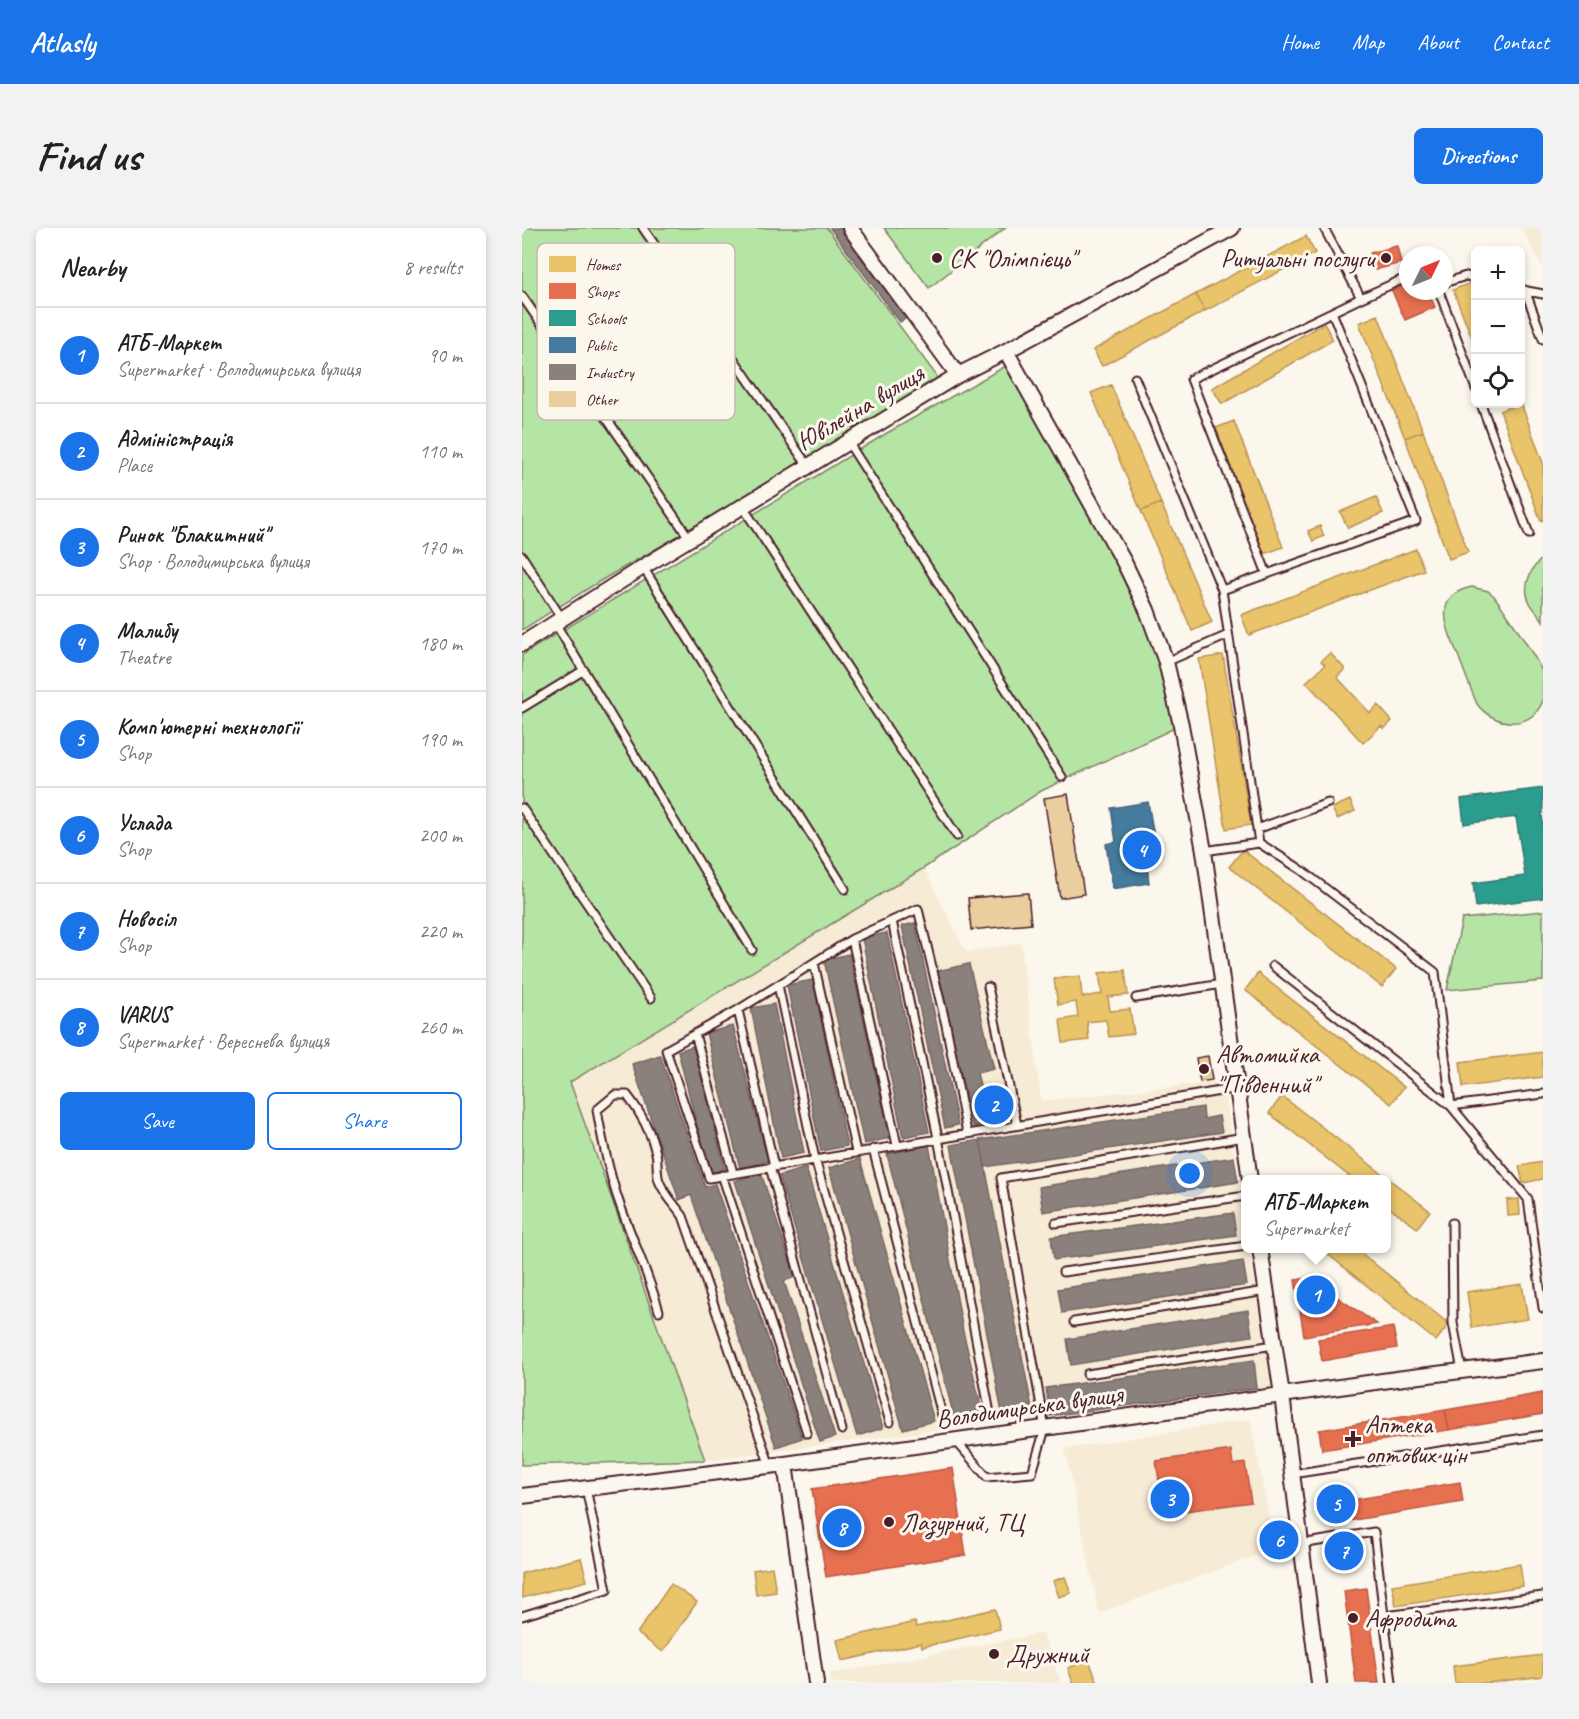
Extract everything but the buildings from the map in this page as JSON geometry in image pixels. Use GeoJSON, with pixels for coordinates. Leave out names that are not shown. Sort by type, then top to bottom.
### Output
{"type":"FeatureCollection","features":[{"type":"Feature","properties":{"kind":"street"},"geometry":{"type":"LineString","coordinates":[[850,228],[958,375]]}},
{"type":"Feature","properties":{"kind":"street","name":"Ювілейна вулиця"},"geometry":{"type":"LineString","coordinates":[[522,644],[643,567],[958,375],[1232,228]]}},
{"type":"Feature","properties":{"kind":"street"},"geometry":{"type":"LineString","coordinates":[[1006,351],[1124,562],[1147,610],[1166,662],[1181,724],[1204,851],[1249,1175]]}},
{"type":"Feature","properties":{"kind":"street"},"geometry":{"type":"LineString","coordinates":[[1261,1253],[1282,1395],[1319,1683]]}},
{"type":"Feature","properties":{"kind":"street","name":"Володимирська вулиця"},"geometry":{"type":"LineString","coordinates":[[522,1496],[770,1466],[1543,1361]]}},
{"type":"Feature","properties":{"kind":"street"},"geometry":{"type":"LineString","coordinates":[[785,1464],[816,1683]]}},
{"type":"Feature","properties":{"kind":"lane"},"geometry":{"type":"LineString","coordinates":[[643,228],[653,243]]}},
{"type":"Feature","properties":{"kind":"lane"},"geometry":{"type":"LineString","coordinates":[[1324,228],[1361,298]]}},
{"type":"Feature","properties":{"kind":"lane"},"geometry":{"type":"LineString","coordinates":[[1453,281],[1466,276],[1471,277]]}},
{"type":"Feature","properties":{"kind":"lane"},"geometry":{"type":"LineString","coordinates":[[1267,574],[1191,379],[1399,282]]}},
{"type":"Feature","properties":{"kind":"lane"},"geometry":{"type":"LineString","coordinates":[[1525,290],[1543,294]]}},
{"type":"Feature","properties":{"kind":"lane"},"geometry":{"type":"LineString","coordinates":[[1525,295],[1543,339]]}},
{"type":"Feature","properties":{"kind":"lane"},"geometry":{"type":"LineString","coordinates":[[522,296],[537,318]]}},
{"type":"Feature","properties":{"kind":"lane"},"geometry":{"type":"LineString","coordinates":[[1442,300],[1471,376]]}},
{"type":"Feature","properties":{"kind":"lane"},"geometry":{"type":"LineString","coordinates":[[1222,590],[1416,521],[1332,312]]}},
{"type":"Feature","properties":{"kind":"lane"},"geometry":{"type":"LineString","coordinates":[[735,361],[808,466]]}},
{"type":"Feature","properties":{"kind":"lane"},"geometry":{"type":"LineString","coordinates":[[1135,378],[1222,590],[1259,843]]}},
{"type":"Feature","properties":{"kind":"lane"},"geometry":{"type":"LineString","coordinates":[[1482,408],[1529,534]]}},
{"type":"Feature","properties":{"kind":"lane"},"geometry":{"type":"LineString","coordinates":[[608,420],[690,539]]}},
{"type":"Feature","properties":{"kind":"lane"},"geometry":{"type":"LineString","coordinates":[[848,442],[1062,777]]}},
{"type":"Feature","properties":{"kind":"lane"},"geometry":{"type":"LineString","coordinates":[[743,507],[957,836]]}},
{"type":"Feature","properties":{"kind":"lane"},"geometry":{"type":"LineString","coordinates":[[522,556],[584,670],[752,950]]}},
{"type":"Feature","properties":{"kind":"lane"},"geometry":{"type":"LineString","coordinates":[[643,567],[845,889]]}},
{"type":"Feature","properties":{"kind":"lane"},"geometry":{"type":"LineString","coordinates":[[1166,662],[1228,635]]}},
{"type":"Feature","properties":{"kind":"lane"},"geometry":{"type":"LineString","coordinates":[[522,708],[584,670]]}},
{"type":"Feature","properties":{"kind":"lane"},"geometry":{"type":"LineString","coordinates":[[1257,829],[1328,802]]}},
{"type":"Feature","properties":{"kind":"lane"},"geometry":{"type":"LineString","coordinates":[[522,808],[651,998]]}},
{"type":"Feature","properties":{"kind":"lane"},"geometry":{"type":"LineString","coordinates":[[1204,851],[1259,843],[1300,869],[1435,972],[1451,1106]]}},
{"type":"Feature","properties":{"kind":"lane"},"geometry":{"type":"LineString","coordinates":[[967,1133],[946,1025],[918,909],[852,939],[738,1010],[666,1050],[709,1178],[1238,1088]]}},
{"type":"Feature","properties":{"kind":"lane"},"geometry":{"type":"LineString","coordinates":[[892,921],[938,1138],[989,1408]]}},
{"type":"Feature","properties":{"kind":"lane"},"geometry":{"type":"LineString","coordinates":[[852,939],[897,1145]]}},
{"type":"Feature","properties":{"kind":"lane"},"geometry":{"type":"LineString","coordinates":[[813,963],[856,1152]]}},
{"type":"Feature","properties":{"kind":"lane"},"geometry":{"type":"LineString","coordinates":[[1273,966],[1451,1106],[1528,1199],[1543,1308]]}},
{"type":"Feature","properties":{"kind":"lane"},"geometry":{"type":"LineString","coordinates":[[1136,998],[1222,984]]}},
{"type":"Feature","properties":{"kind":"lane"},"geometry":{"type":"LineString","coordinates":[[778,985],[815,1159],[890,1422]]}},
{"type":"Feature","properties":{"kind":"lane"},"geometry":{"type":"LineString","coordinates":[[988,987],[1017,1125]]}},
{"type":"Feature","properties":{"kind":"lane"},"geometry":{"type":"LineString","coordinates":[[738,1010],[772,1166],[842,1430]]}},
{"type":"Feature","properties":{"kind":"lane"},"geometry":{"type":"LineString","coordinates":[[695,1034],[733,1173]]}},
{"type":"Feature","properties":{"kind":"lane"},"geometry":{"type":"LineString","coordinates":[[1451,1106],[1543,1094]]}},
{"type":"Feature","properties":{"kind":"lane"},"geometry":{"type":"LineString","coordinates":[[659,1311],[617,1197],[604,1152],[597,1110],[615,1095],[627,1095],[648,1128],[656,1154],[659,1180],[682,1216],[770,1466]]}},
{"type":"Feature","properties":{"kind":"lane"},"geometry":{"type":"LineString","coordinates":[[956,1441],[987,1477],[1032,1473],[1045,1429],[1001,1178],[1244,1137]]}},
{"type":"Feature","properties":{"kind":"lane"},"geometry":{"type":"LineString","coordinates":[[873,1149],[942,1415]]}},
{"type":"Feature","properties":{"kind":"lane"},"geometry":{"type":"LineString","coordinates":[[722,1175],[807,1433]]}},
{"type":"Feature","properties":{"kind":"lane"},"geometry":{"type":"LineString","coordinates":[[1056,1223],[1241,1198]]}},
{"type":"Feature","properties":{"kind":"lane"},"geometry":{"type":"LineString","coordinates":[[1452,1223],[1453,1323],[1462,1371]]}},
{"type":"Feature","properties":{"kind":"lane"},"geometry":{"type":"LineString","coordinates":[[1063,1272],[1241,1247]]}},
{"type":"Feature","properties":{"kind":"lane"},"geometry":{"type":"LineString","coordinates":[[1074,1322],[1266,1291]]}},
{"type":"Feature","properties":{"kind":"lane"},"geometry":{"type":"LineString","coordinates":[[1087,1374],[1274,1346]]}},
{"type":"Feature","properties":{"kind":"lane"},"geometry":{"type":"LineString","coordinates":[[1292,1474],[1543,1435]]}},
{"type":"Feature","properties":{"kind":"lane"},"geometry":{"type":"LineString","coordinates":[[522,1616],[607,1590],[586,1488]]}},
{"type":"Feature","properties":{"kind":"lane"},"geometry":{"type":"LineString","coordinates":[[1301,1544],[1374,1532],[1392,1683]]}},
{"type":"Feature","properties":{"kind":"lane"},"geometry":{"type":"LineString","coordinates":[[1385,1616],[1543,1596]]}},
{"type":"Feature","properties":{"kind":"shaded area"},"geometry":{"type":"Polygon","coordinates":[[[1521,228],[1543,228],[1543,268],[1521,228]]]}},
{"type":"Feature","properties":{"kind":"shaded area"},"geometry":{"type":"Polygon","coordinates":[[[924,868],[966,952],[1021,943],[1041,1101],[1223,1081],[1241,1199],[1241,1253],[1250,1253],[1272,1387],[705,1460],[570,1082],[924,868]]]}},
{"type":"Feature","properties":{"kind":"shaded area"},"geometry":{"type":"Polygon","coordinates":[[[1250,1419],[1275,1549],[1099,1613],[1065,1449],[1250,1419]]]}},
{"type":"Feature","properties":{"kind":"shaded area","name":"Дружний"},"geometry":{"type":"Polygon","coordinates":[[[1043,1633],[1061,1683],[831,1683],[830,1674],[1043,1633]]]}},
{"type":"Feature","properties":{"kind":"green space"},"geometry":{"type":"Polygon","coordinates":[[[522,228],[827,228],[936,375],[937,383],[807,462],[600,581],[522,630],[522,228]]]}},
{"type":"Feature","properties":{"kind":"green space","name":"СК \"Олімпієць\""},"geometry":{"type":"Polygon","coordinates":[[[884,228],[1005,228],[929,288],[884,228]]]}},
{"type":"Feature","properties":{"kind":"green space"},"geometry":{"type":"Polygon","coordinates":[[[1011,363],[1124,562],[1181,725],[1041,791],[924,868],[570,1082],[705,1460],[522,1465],[522,655],[887,433],[1011,363]]]}},
{"type":"Feature","properties":{"kind":"green space"},"geometry":{"type":"Polygon","coordinates":[[[1543,558],[1543,621],[1530,604],[1527,583],[1531,572],[1543,558]]]}},
{"type":"Feature","properties":{"kind":"green space"},"geometry":{"type":"Polygon","coordinates":[[[1472,587],[1488,591],[1494,596],[1522,636],[1541,669],[1543,675],[1542,703],[1536,712],[1520,722],[1501,721],[1492,717],[1477,704],[1450,635],[1446,614],[1447,605],[1451,597],[1459,591],[1472,587]]]}},
{"type":"Feature","properties":{"kind":"green space"},"geometry":{"type":"Polygon","coordinates":[[[1543,911],[1543,981],[1447,990],[1462,919],[1543,911]]]}},
{"type":"Feature","properties":{"kind":"place","name":"СК \"Олімпієць\""},"geometry":{"type":"Point","coordinates":[937,258]}},
{"type":"Feature","properties":{"kind":"place","name":"Ритуальні послуги"},"geometry":{"type":"Point","coordinates":[1386,258]}},
{"type":"Feature","properties":{"kind":"place","name":"Малибу"},"geometry":{"type":"Point","coordinates":[1142,850]}},
{"type":"Feature","properties":{"kind":"place","name":"Автомийка \"Південний\""},"geometry":{"type":"Point","coordinates":[1204,1069]}},
{"type":"Feature","properties":{"kind":"place","name":"Адміністрація"},"geometry":{"type":"Point","coordinates":[994,1105]}},
{"type":"Feature","properties":{"kind":"place","name":"АТБ-Маркет"},"geometry":{"type":"Point","coordinates":[1316,1295]}},
{"type":"Feature","properties":{"kind":"place","name":"Аптека оптових цін"},"geometry":{"type":"Point","coordinates":[1353,1439]}},
{"type":"Feature","properties":{"kind":"place","name":"Ринок \"Блакитний\""},"geometry":{"type":"Point","coordinates":[1170,1499]}},
{"type":"Feature","properties":{"kind":"place","name":"Комп'ютерні технології"},"geometry":{"type":"Point","coordinates":[1336,1504]}},
{"type":"Feature","properties":{"kind":"place","name":"Лазурний, ТЦ"},"geometry":{"type":"Point","coordinates":[889,1522]}},
{"type":"Feature","properties":{"kind":"place","name":"VARUS"},"geometry":{"type":"Point","coordinates":[842,1528]}},
{"type":"Feature","properties":{"kind":"place","name":"Услада"},"geometry":{"type":"Point","coordinates":[1279,1540]}},
{"type":"Feature","properties":{"kind":"place","name":"Новосіл"},"geometry":{"type":"Point","coordinates":[1344,1551]}},
{"type":"Feature","properties":{"kind":"place","name":"Афродита"},"geometry":{"type":"Point","coordinates":[1353,1618]}},
{"type":"Feature","properties":{"kind":"place","name":"Дружний"},"geometry":{"type":"Point","coordinates":[994,1654]}}]}
